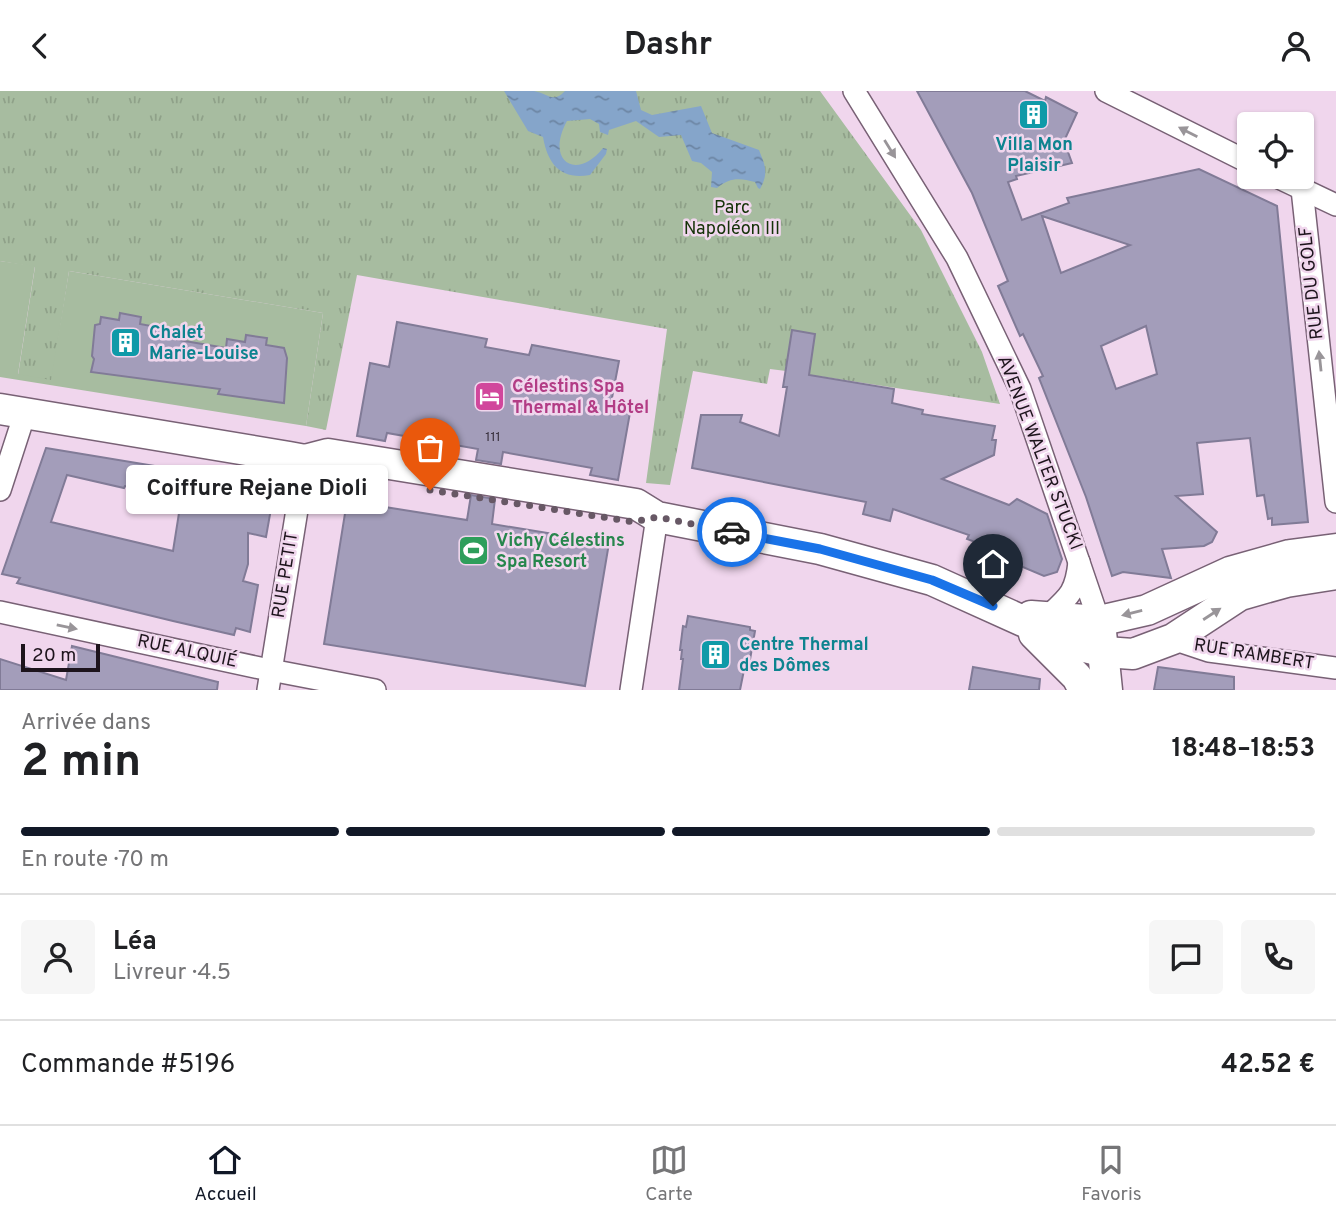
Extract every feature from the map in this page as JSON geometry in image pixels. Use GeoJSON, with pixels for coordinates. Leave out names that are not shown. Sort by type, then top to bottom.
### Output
{"type":"FeatureCollection","features":[{"type":"Feature","properties":{"kind":"main road"},"geometry":{"type":"LineString","coordinates":[[12,411],[305,460],[325,473],[634,522],[657,517],[820,549],[932,580],[1013,615],[1133,654],[1173,639],[1240,595],[1286,582],[1336,574]]}},
{"type":"Feature","properties":{"kind":"main road"},"geometry":{"type":"LineString","coordinates":[[1084,690],[1098,641],[1147,610],[1230,572],[1290,555],[1336,549]]}},
{"type":"Feature","properties":{"kind":"main road"},"geometry":{"type":"LineString","coordinates":[[1013,615],[1048,617],[1098,641]]}},
{"type":"Feature","properties":{"kind":"main road"},"geometry":{"type":"LineString","coordinates":[[1013,615],[1077,677],[1084,690]]}},
{"type":"Feature","properties":{"kind":"main road"},"geometry":{"type":"LineString","coordinates":[[1098,641],[1107,690]]}},
{"type":"Feature","properties":{"kind":"street","name":"AVENUE WALTER STUCKI"},"geometry":{"type":"LineString","coordinates":[[853,91],[957,258],[1020,389],[1080,560],[1098,641]]}},
{"type":"Feature","properties":{"kind":"street"},"geometry":{"type":"LineString","coordinates":[[1106,91],[1237,156]]}},
{"type":"Feature","properties":{"kind":"street"},"geometry":{"type":"LineString","coordinates":[[1302,189],[1336,205]]}},
{"type":"Feature","properties":{"kind":"street","name":"RUE DU GOLF"},"geometry":{"type":"LineString","coordinates":[[1302,189],[1336,502]]}},
{"type":"Feature","properties":{"kind":"street"},"geometry":{"type":"LineString","coordinates":[[0,490],[12,411]]}},
{"type":"Feature","properties":{"kind":"street","name":"RUE PETIT"},"geometry":{"type":"LineString","coordinates":[[269,680],[305,460]]}},
{"type":"Feature","properties":{"kind":"street"},"geometry":{"type":"LineString","coordinates":[[631,690],[657,517]]}},
{"type":"Feature","properties":{"kind":"street","name":"AVENUE WALTER STUCKI"},"geometry":{"type":"LineString","coordinates":[[1048,617],[1072,595],[1080,560]]}},
{"type":"Feature","properties":{"kind":"street","name":"RUE ALQUIÉ"},"geometry":{"type":"LineString","coordinates":[[0,612],[269,680],[375,690]]}},
{"type":"Feature","properties":{"kind":"street","name":"RUE RAMBERT"},"geometry":{"type":"LineString","coordinates":[[1173,639],[1209,651],[1336,668]]}},
{"type":"Feature","properties":{"kind":"green space","name":"Parc Napoléon III"},"geometry":{"type":"Polygon","coordinates":[[[0,91],[820,91],[921,230],[982,352],[1000,404],[818,376],[807,384],[792,330],[786,371],[770,369],[767,384],[693,371],[670,485],[646,483],[667,329],[357,275],[326,430],[306,426],[323,313],[69,271],[52,381],[18,375],[35,267],[0,261],[0,91]]]}},
{"type":"Feature","properties":{"kind":"green space"},"geometry":{"type":"Polygon","coordinates":[[[0,261],[35,266],[18,374],[51,380],[69,271],[323,313],[306,426],[0,377],[0,261]]]}},
{"type":"Feature","properties":{"kind":"water"},"geometry":{"type":"Polygon","coordinates":[[[504,91],[534,91],[557,97],[565,91],[636,91],[641,110],[652,115],[701,106],[712,133],[759,150],[765,169],[763,183],[760,189],[755,182],[735,179],[717,188],[711,187],[712,172],[701,163],[692,161],[681,135],[659,137],[636,121],[609,130],[608,135],[600,132],[599,124],[590,119],[567,121],[561,135],[560,147],[567,162],[574,165],[583,164],[603,148],[607,149],[590,175],[564,173],[552,163],[543,137],[528,131],[504,91]]]}},
{"type":"Feature","properties":{"kind":"building"},"geometry":{"type":"Polygon","coordinates":[[[917,91],[1025,91],[1045,101],[1046,97],[1077,113],[1064,141],[1072,163],[1016,176],[1017,179],[1008,182],[1022,220],[1069,203],[1067,198],[1199,169],[1277,206],[1308,522],[1272,525],[1272,518],[1268,519],[1264,495],[1257,496],[1250,438],[1197,443],[1203,494],[1176,496],[1217,532],[1212,542],[1204,546],[1162,549],[1171,578],[1123,572],[1112,576],[1086,497],[1039,378],[1043,376],[1023,334],[1020,336],[998,286],[1008,281],[972,193],[917,91]],[[1042,216],[1061,273],[1130,245],[1042,216]],[[1146,326],[1101,346],[1116,389],[1157,374],[1146,326]]]}},
{"type":"Feature","properties":{"kind":"building"},"geometry":{"type":"Polygon","coordinates":[[[120,313],[141,317],[140,324],[162,328],[161,337],[226,348],[227,339],[245,342],[246,335],[267,338],[266,345],[284,348],[287,358],[284,403],[218,394],[220,389],[91,372],[95,325],[100,324],[101,317],[119,320],[120,313]]]}},
{"type":"Feature","properties":{"kind":"building","name":"Célestins Spa Thermal & Hôtel"},"geometry":{"type":"Polygon","coordinates":[[[397,322],[487,339],[485,347],[529,355],[532,345],[619,361],[611,403],[631,407],[618,480],[590,475],[592,468],[503,452],[501,464],[476,460],[478,449],[387,433],[385,441],[357,436],[370,363],[389,367],[397,322]]]}},
{"type":"Feature","properties":{"kind":"building"},"geometry":{"type":"Polygon","coordinates":[[[792,330],[815,334],[809,375],[894,389],[892,403],[923,410],[922,414],[995,426],[992,440],[996,440],[994,455],[942,479],[1009,505],[1017,499],[1047,514],[1062,559],[1057,572],[1044,576],[997,556],[988,561],[978,543],[967,539],[969,535],[893,509],[890,521],[863,514],[866,502],[692,468],[701,415],[742,415],[740,422],[779,436],[792,330]]]}},
{"type":"Feature","properties":{"kind":"building"},"geometry":{"type":"Polygon","coordinates":[[[46,448],[275,486],[266,537],[248,533],[248,564],[243,581],[258,585],[250,632],[236,628],[234,635],[173,621],[17,583],[20,578],[2,574],[46,448]],[[67,475],[51,522],[173,551],[182,494],[124,488],[67,475]]]}},
{"type":"Feature","properties":{"kind":"building"},"geometry":{"type":"Polygon","coordinates":[[[471,495],[495,499],[492,524],[609,543],[585,686],[324,644],[347,501],[467,520],[471,495]]]}},
{"type":"Feature","properties":{"kind":"building","name":"Centre Thermal des Dômes"},"geometry":{"type":"Polygon","coordinates":[[[688,616],[750,627],[750,630],[755,631],[748,671],[744,670],[740,690],[679,690],[683,659],[680,650],[683,626],[686,627],[688,616]]]}},
{"type":"Feature","properties":{"kind":"building"},"geometry":{"type":"Polygon","coordinates":[[[72,646],[218,682],[217,690],[0,690],[0,659],[66,680],[72,646]]]}},
{"type":"Feature","properties":{"kind":"building"},"geometry":{"type":"Polygon","coordinates":[[[973,667],[1040,679],[1039,690],[969,690],[973,667]]]}},
{"type":"Feature","properties":{"kind":"building"},"geometry":{"type":"Polygon","coordinates":[[[1158,667],[1234,677],[1234,690],[1154,690],[1158,667]]]}},
{"type":"Feature","properties":{"kind":"way so far"},"geometry":{"type":"LineString","coordinates":[[430,490],[634,522],[657,517],[732,532]]}},
{"type":"Feature","properties":{"kind":"place","name":"Villa Mon Plaisir"},"geometry":{"type":"Point","coordinates":[1034,114]}},
{"type":"Feature","properties":{"kind":"place","name":"Chalet Marie-Louise"},"geometry":{"type":"Point","coordinates":[126,343]}},
{"type":"Feature","properties":{"kind":"place","name":"Célestins Spa Thermal & Hôtel"},"geometry":{"type":"Point","coordinates":[489,397]}},
{"type":"Feature","properties":{"kind":"place","name":"Coiffure Rejane Dioli"},"geometry":{"type":"Point","coordinates":[430,490]}},
{"type":"Feature","properties":{"kind":"place","name":"Vichy Célestins Spa Resort"},"geometry":{"type":"Point","coordinates":[473,551]}},
{"type":"Feature","properties":{"kind":"place","name":"Centre Thermal des Dômes"},"geometry":{"type":"Point","coordinates":[716,655]}},
{"type":"Feature","properties":{"kind":"route"},"geometry":{"type":"LineString","coordinates":[[732,532],[820,549],[932,580],[993,606]]}}]}
